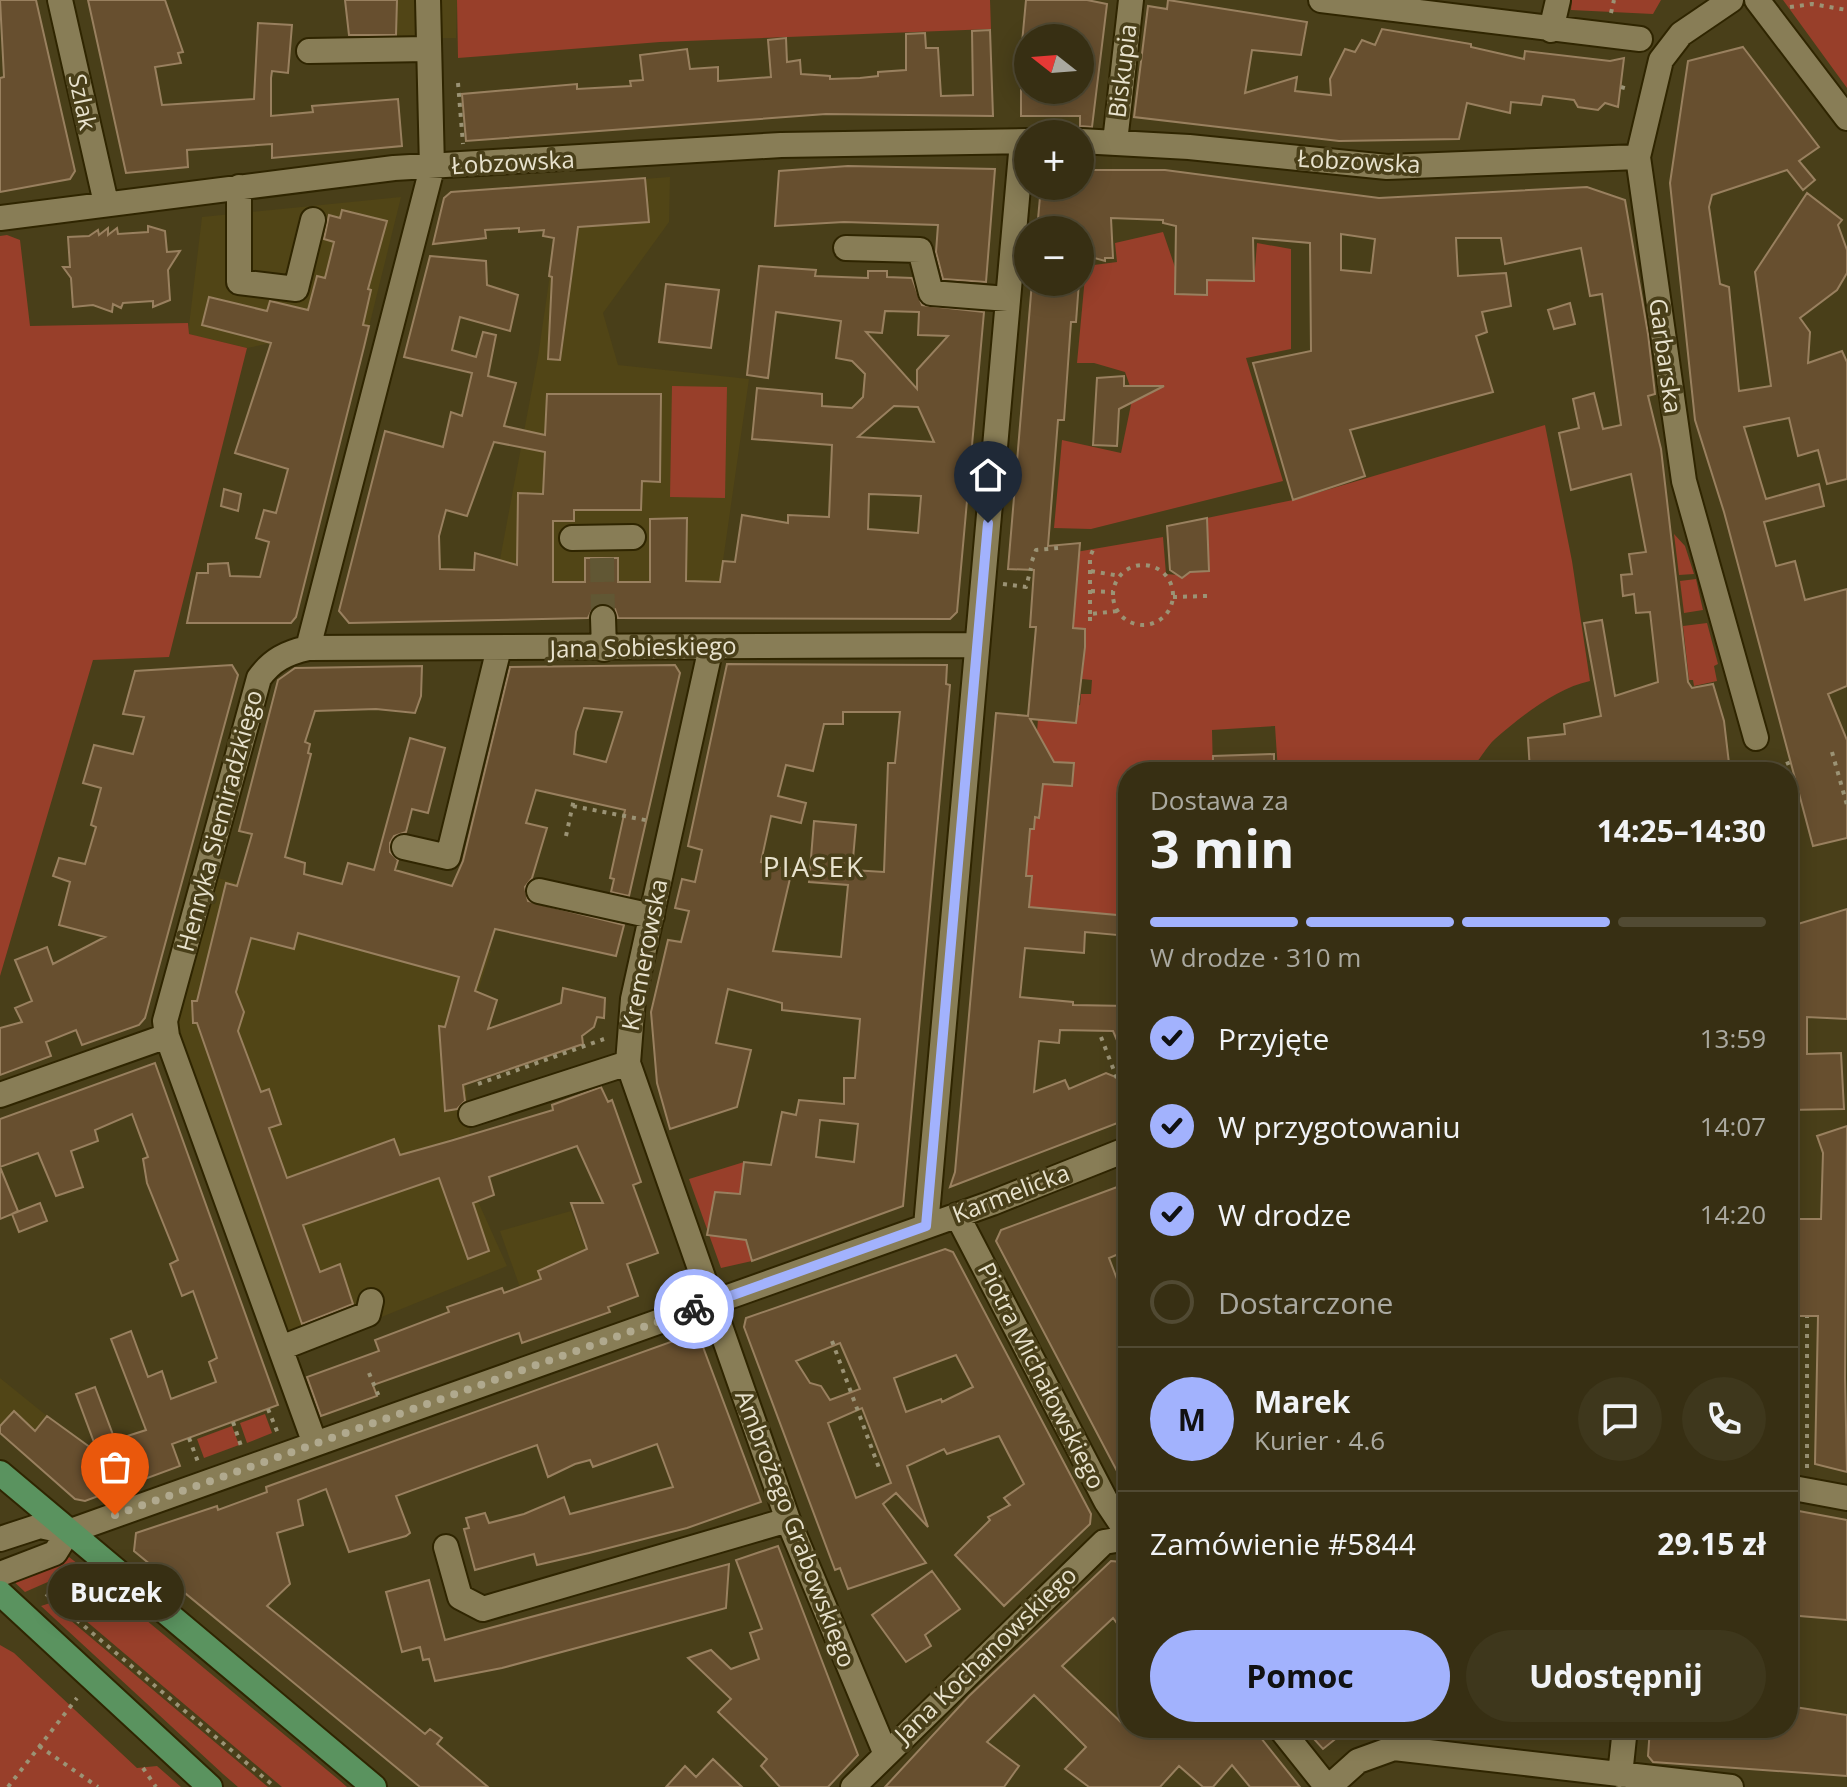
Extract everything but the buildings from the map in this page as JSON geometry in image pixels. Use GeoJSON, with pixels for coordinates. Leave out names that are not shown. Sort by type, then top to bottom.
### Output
{"type":"FeatureCollection","features":[{"type":"Feature","properties":{"kind":"main road"},"geometry":{"type":"LineString","coordinates":[[0,1473],[374,1787]]}},
{"type":"Feature","properties":{"kind":"main road"},"geometry":{"type":"LineString","coordinates":[[0,1593],[210,1787]]}},
{"type":"Feature","properties":{"kind":"street","name":"Szlak"},"geometry":{"type":"LineString","coordinates":[[60,0],[106,203]]}},
{"type":"Feature","properties":{"kind":"street"},"geometry":{"type":"LineString","coordinates":[[308,648],[432,168],[428,0]]}},
{"type":"Feature","properties":{"kind":"street","name":"Biskupia"},"geometry":{"type":"LineString","coordinates":[[1115,142],[1131,0]]}},
{"type":"Feature","properties":{"kind":"street"},"geometry":{"type":"LineString","coordinates":[[1321,0],[1640,39]]}},
{"type":"Feature","properties":{"kind":"street"},"geometry":{"type":"LineString","coordinates":[[1551,30],[1558,0]]}},
{"type":"Feature","properties":{"kind":"street","name":"Garbarska"},"geometry":{"type":"LineString","coordinates":[[1731,0],[1681,34],[1661,60],[1638,157],[1684,481],[1756,738]]}},
{"type":"Feature","properties":{"kind":"street"},"geometry":{"type":"LineString","coordinates":[[1757,0],[1847,118]]}},
{"type":"Feature","properties":{"kind":"street"},"geometry":{"type":"LineString","coordinates":[[309,51],[427,44]]}},
{"type":"Feature","properties":{"kind":"street","name":"Łobzowska"},"geometry":{"type":"LineString","coordinates":[[1094,141],[1387,167],[1638,157]]}},
{"type":"Feature","properties":{"kind":"street","name":"Łobzowska"},"geometry":{"type":"LineString","coordinates":[[0,218],[394,168],[781,145],[1014,142]]}},
{"type":"Feature","properties":{"kind":"street"},"geometry":{"type":"LineString","coordinates":[[239,187],[239,282],[296,289],[313,220]]}},
{"type":"Feature","properties":{"kind":"street"},"geometry":{"type":"LineString","coordinates":[[926,1226],[1019,200]]}},
{"type":"Feature","properties":{"kind":"street"},"geometry":{"type":"LineString","coordinates":[[846,248],[920,250],[931,293],[1008,299]]}},
{"type":"Feature","properties":{"kind":"street"},"geometry":{"type":"LineString","coordinates":[[572,538],[601,548],[633,537]]}},
{"type":"Feature","properties":{"kind":"street"},"geometry":{"type":"LineString","coordinates":[[603,618],[604,649]]}},
{"type":"Feature","properties":{"kind":"street","name":"Jana Sobieskiego"},"geometry":{"type":"LineString","coordinates":[[308,648],[977,645]]}},
{"type":"Feature","properties":{"kind":"street","name":"Kremerowska"},"geometry":{"type":"LineString","coordinates":[[709,1304],[628,1063],[633,999],[711,647]]}},
{"type":"Feature","properties":{"kind":"street","name":"Henryka Siemiradzkiego"},"geometry":{"type":"LineString","coordinates":[[308,648],[282,656],[259,678],[168,1007],[167,1036],[315,1444]]}},
{"type":"Feature","properties":{"kind":"street"},"geometry":{"type":"LineString","coordinates":[[404,847],[448,857],[499,648]]}},
{"type":"Feature","properties":{"kind":"street"},"geometry":{"type":"LineString","coordinates":[[539,891],[652,916]]}},
{"type":"Feature","properties":{"kind":"street"},"geometry":{"type":"LineString","coordinates":[[0,1095],[167,1036]]}},
{"type":"Feature","properties":{"kind":"street"},"geometry":{"type":"LineString","coordinates":[[471,1114],[628,1063]]}},
{"type":"Feature","properties":{"kind":"street","name":"Karmelicka"},"geometry":{"type":"LineString","coordinates":[[0,1574],[55,1553],[68,1532],[957,1215],[1118,1153]]}},
{"type":"Feature","properties":{"kind":"street","name":"Piotra Michałowskiego"},"geometry":{"type":"LineString","coordinates":[[957,1215],[1118,1520]]}},
{"type":"Feature","properties":{"kind":"street"},"geometry":{"type":"LineString","coordinates":[[281,1348],[368,1314],[371,1301]]}},
{"type":"Feature","properties":{"kind":"street","name":"Ambrożego Grabowskiego"},"geometry":{"type":"LineString","coordinates":[[709,1304],[788,1520],[885,1752]]}},
{"type":"Feature","properties":{"kind":"street"},"geometry":{"type":"LineString","coordinates":[[1798,1489],[1847,1498]]}},
{"type":"Feature","properties":{"kind":"street"},"geometry":{"type":"LineString","coordinates":[[446,1547],[460,1597],[483,1609],[788,1520]]}},
{"type":"Feature","properties":{"kind":"street"},"geometry":{"type":"LineString","coordinates":[[0,1539],[40,1526],[68,1532]]}},
{"type":"Feature","properties":{"kind":"street","name":"Jana Kochanowskiego"},"geometry":{"type":"LineString","coordinates":[[853,1787],[885,1752],[1104,1542],[1118,1538]]}},
{"type":"Feature","properties":{"kind":"street"},"geometry":{"type":"LineString","coordinates":[[1288,1738],[1328,1787],[1358,1761],[1394,1748],[1731,1787]]}},
{"type":"Feature","properties":{"kind":"street"},"geometry":{"type":"LineString","coordinates":[[1620,1775],[1624,1738]]}},
{"type":"Feature","properties":{"kind":"path"},"geometry":{"type":"LineString","coordinates":[[1611,15],[1614,0]]}},
{"type":"Feature","properties":{"kind":"path"},"geometry":{"type":"LineString","coordinates":[[1783,8],[1812,4],[1847,10]]}},
{"type":"Feature","properties":{"kind":"path"},"geometry":{"type":"LineString","coordinates":[[458,83],[463,146]]}},
{"type":"Feature","properties":{"kind":"path"},"geometry":{"type":"LineString","coordinates":[[1621,87],[1628,89]]}},
{"type":"Feature","properties":{"kind":"path"},"geometry":{"type":"LineString","coordinates":[[1032,561],[1036,550],[1058,548]]}},
{"type":"Feature","properties":{"kind":"path"},"geometry":{"type":"LineString","coordinates":[[1090,621],[1093,550]]}},
{"type":"Feature","properties":{"kind":"path"},"geometry":{"type":"LineString","coordinates":[[1137,565],[1147,565],[1166,573],[1173,597],[1166,614],[1151,624],[1132,623],[1118,611],[1113,592],[1120,576],[1137,565]]}},
{"type":"Feature","properties":{"kind":"path"},"geometry":{"type":"LineString","coordinates":[[1026,587],[1031,568]]}},
{"type":"Feature","properties":{"kind":"path"},"geometry":{"type":"LineString","coordinates":[[1091,571],[1120,576]]}},
{"type":"Feature","properties":{"kind":"path"},"geometry":{"type":"LineString","coordinates":[[1000,584],[1033,587]]}},
{"type":"Feature","properties":{"kind":"path"},"geometry":{"type":"LineString","coordinates":[[1091,591],[1113,592]]}},
{"type":"Feature","properties":{"kind":"path"},"geometry":{"type":"LineString","coordinates":[[1173,597],[1207,596]]}},
{"type":"Feature","properties":{"kind":"path"},"geometry":{"type":"LineString","coordinates":[[1090,614],[1118,611]]}},
{"type":"Feature","properties":{"kind":"path"},"geometry":{"type":"LineString","coordinates":[[1832,752],[1847,805]]}},
{"type":"Feature","properties":{"kind":"path"},"geometry":{"type":"LineString","coordinates":[[566,836],[574,799]]}},
{"type":"Feature","properties":{"kind":"path"},"geometry":{"type":"LineString","coordinates":[[573,806],[650,821]]}},
{"type":"Feature","properties":{"kind":"path"},"geometry":{"type":"LineString","coordinates":[[1101,1037],[1118,1081]]}},
{"type":"Feature","properties":{"kind":"path"},"geometry":{"type":"LineString","coordinates":[[478,1084],[604,1039]]}},
{"type":"Feature","properties":{"kind":"path"},"geometry":{"type":"LineString","coordinates":[[1807,1317],[1807,1470]]}},
{"type":"Feature","properties":{"kind":"path"},"geometry":{"type":"LineString","coordinates":[[832,1341],[879,1468]]}},
{"type":"Feature","properties":{"kind":"path"},"geometry":{"type":"LineString","coordinates":[[369,1373],[380,1399]]}},
{"type":"Feature","properties":{"kind":"path"},"geometry":{"type":"LineString","coordinates":[[1807,1393],[1816,1394]]}},
{"type":"Feature","properties":{"kind":"path"},"geometry":{"type":"LineString","coordinates":[[268,1409],[280,1437]]}},
{"type":"Feature","properties":{"kind":"path"},"geometry":{"type":"LineString","coordinates":[[233,1422],[243,1450]]}},
{"type":"Feature","properties":{"kind":"path"},"geometry":{"type":"LineString","coordinates":[[189,1438],[200,1465]]}},
{"type":"Feature","properties":{"kind":"path"},"geometry":{"type":"LineString","coordinates":[[46,1594],[275,1787]]}},
{"type":"Feature","properties":{"kind":"path"},"geometry":{"type":"LineString","coordinates":[[8,1787],[77,1698]]}},
{"type":"Feature","properties":{"kind":"path"},"geometry":{"type":"LineString","coordinates":[[39,1746],[98,1787]]}},
{"type":"Feature","properties":{"kind":"path"},"geometry":{"type":"LineString","coordinates":[[143,1768],[156,1787]]}},
{"type":"Feature","properties":{"kind":"shaded area"},"geometry":{"type":"Polygon","coordinates":[[[397,0],[457,0],[456,38],[396,38],[397,0]]]}},
{"type":"Feature","properties":{"kind":"shaded area"},"geometry":{"type":"Polygon","coordinates":[[[457,0],[990,0],[991,29],[660,42],[458,58],[457,0]]]}},
{"type":"Feature","properties":{"kind":"shaded area"},"geometry":{"type":"Polygon","coordinates":[[[1572,0],[1661,0],[1653,14],[1571,10],[1572,0]]]}},
{"type":"Feature","properties":{"kind":"shaded area"},"geometry":{"type":"Polygon","coordinates":[[[1783,0],[1847,0],[1847,88],[1783,0]]]}},
{"type":"Feature","properties":{"kind":"shaded area"},"geometry":{"type":"Polygon","coordinates":[[[670,177],[669,222],[603,313],[618,365],[749,379],[715,617],[489,618],[538,357],[563,185],[670,177]]]}},
{"type":"Feature","properties":{"kind":"shaded area"},"geometry":{"type":"Polygon","coordinates":[[[401,197],[364,347],[278,325],[271,343],[247,348],[188,334],[202,217],[401,197]]]}},
{"type":"Feature","properties":{"kind":"shaded area"},"geometry":{"type":"Polygon","coordinates":[[[1163,232],[1177,273],[1254,281],[1257,243],[1291,249],[1291,349],[1246,358],[1283,481],[1091,529],[1054,528],[1062,440],[1121,453],[1133,395],[1125,372],[1094,363],[1077,363],[1083,296],[1094,296],[1094,265],[1117,262],[1115,243],[1163,232]]]}},
{"type":"Feature","properties":{"kind":"shaded area"},"geometry":{"type":"Polygon","coordinates":[[[0,236],[20,240],[30,326],[188,323],[189,334],[247,348],[169,657],[93,660],[0,976],[0,236]]]}},
{"type":"Feature","properties":{"kind":"shaded area"},"geometry":{"type":"Polygon","coordinates":[[[672,386],[727,387],[725,498],[670,497],[672,386]]]}},
{"type":"Feature","properties":{"kind":"shaded area"},"geometry":{"type":"Polygon","coordinates":[[[1545,425],[1572,561],[1590,681],[1552,696],[1528,712],[1495,739],[1476,762],[1277,762],[1275,726],[1212,730],[1213,762],[1118,762],[1116,915],[1031,907],[1023,911],[1031,876],[1025,876],[1029,829],[1034,829],[1035,817],[1038,817],[1032,802],[1047,762],[1045,746],[1036,745],[1038,719],[1080,705],[1081,694],[1091,694],[1092,680],[1082,679],[1085,647],[1070,628],[1076,552],[1163,537],[1166,574],[1178,575],[1207,518],[1293,500],[1545,425]]]}},
{"type":"Feature","properties":{"kind":"shaded area"},"geometry":{"type":"Polygon","coordinates":[[[1674,534],[1685,546],[1694,574],[1679,575],[1674,534]]]}},
{"type":"Feature","properties":{"kind":"shaded area"},"geometry":{"type":"Polygon","coordinates":[[[1696,579],[1703,610],[1684,613],[1680,581],[1696,579]]]}},
{"type":"Feature","properties":{"kind":"shaded area"},"geometry":{"type":"Polygon","coordinates":[[[1707,623],[1718,664],[1714,666],[1717,681],[1694,686],[1693,680],[1689,680],[1683,626],[1707,623]]]}},
{"type":"Feature","properties":{"kind":"shaded area"},"geometry":{"type":"Polygon","coordinates":[[[210,876],[491,951],[462,1039],[470,1135],[450,1139],[507,1266],[288,1355],[171,1017],[210,876]]]}},
{"type":"Feature","properties":{"kind":"shaded area"},"geometry":{"type":"Polygon","coordinates":[[[744,1162],[740,1194],[715,1192],[708,1231],[689,1179],[744,1162]]]}},
{"type":"Feature","properties":{"kind":"shaded area"},"geometry":{"type":"Polygon","coordinates":[[[571,1211],[610,1312],[538,1338],[500,1231],[571,1211]]]}},
{"type":"Feature","properties":{"kind":"shaded area"},"geometry":{"type":"Polygon","coordinates":[[[709,1235],[746,1240],[752,1261],[721,1268],[709,1235]]]}},
{"type":"Feature","properties":{"kind":"shaded area"},"geometry":{"type":"Polygon","coordinates":[[[0,1378],[47,1416],[19,1450],[0,1433],[0,1378]]]}},
{"type":"Feature","properties":{"kind":"shaded area"},"geometry":{"type":"Polygon","coordinates":[[[265,1414],[272,1433],[247,1443],[240,1423],[265,1414]]]}},
{"type":"Feature","properties":{"kind":"shaded area"},"geometry":{"type":"Polygon","coordinates":[[[232,1426],[239,1445],[204,1458],[197,1439],[232,1426]]]}},
{"type":"Feature","properties":{"kind":"shaded area"},"geometry":{"type":"Polygon","coordinates":[[[69,1557],[82,1567],[25,1592],[11,1579],[69,1557]]]}},
{"type":"Feature","properties":{"kind":"shaded area"},"geometry":{"type":"Polygon","coordinates":[[[99,1581],[347,1787],[282,1787],[59,1598],[99,1581]]]}},
{"type":"Feature","properties":{"kind":"shaded area"},"geometry":{"type":"Polygon","coordinates":[[[50,1603],[268,1787],[238,1787],[41,1606],[50,1603]]]}},
{"type":"Feature","properties":{"kind":"shaded area"},"geometry":{"type":"Polygon","coordinates":[[[0,1645],[14,1653],[137,1768],[157,1766],[181,1787],[0,1787],[0,1645]]]}},
{"type":"Feature","properties":{"kind":"tunnel"},"geometry":{"type":"LineString","coordinates":[[602,558],[603,618]]}},
{"type":"Feature","properties":{"kind":"way so far"},"geometry":{"type":"LineString","coordinates":[[115,1515],[694,1309]]}},
{"type":"Feature","properties":{"kind":"place","name":"Buczek"},"geometry":{"type":"Point","coordinates":[115,1515]}},
{"type":"Feature","properties":{"kind":"district","name":"PIASEK"},"geometry":{"type":"Point","coordinates":[814,867]}},
{"type":"Feature","properties":{"kind":"route"},"geometry":{"type":"LineString","coordinates":[[694,1309],[926,1226],[988,523]]}}]}
